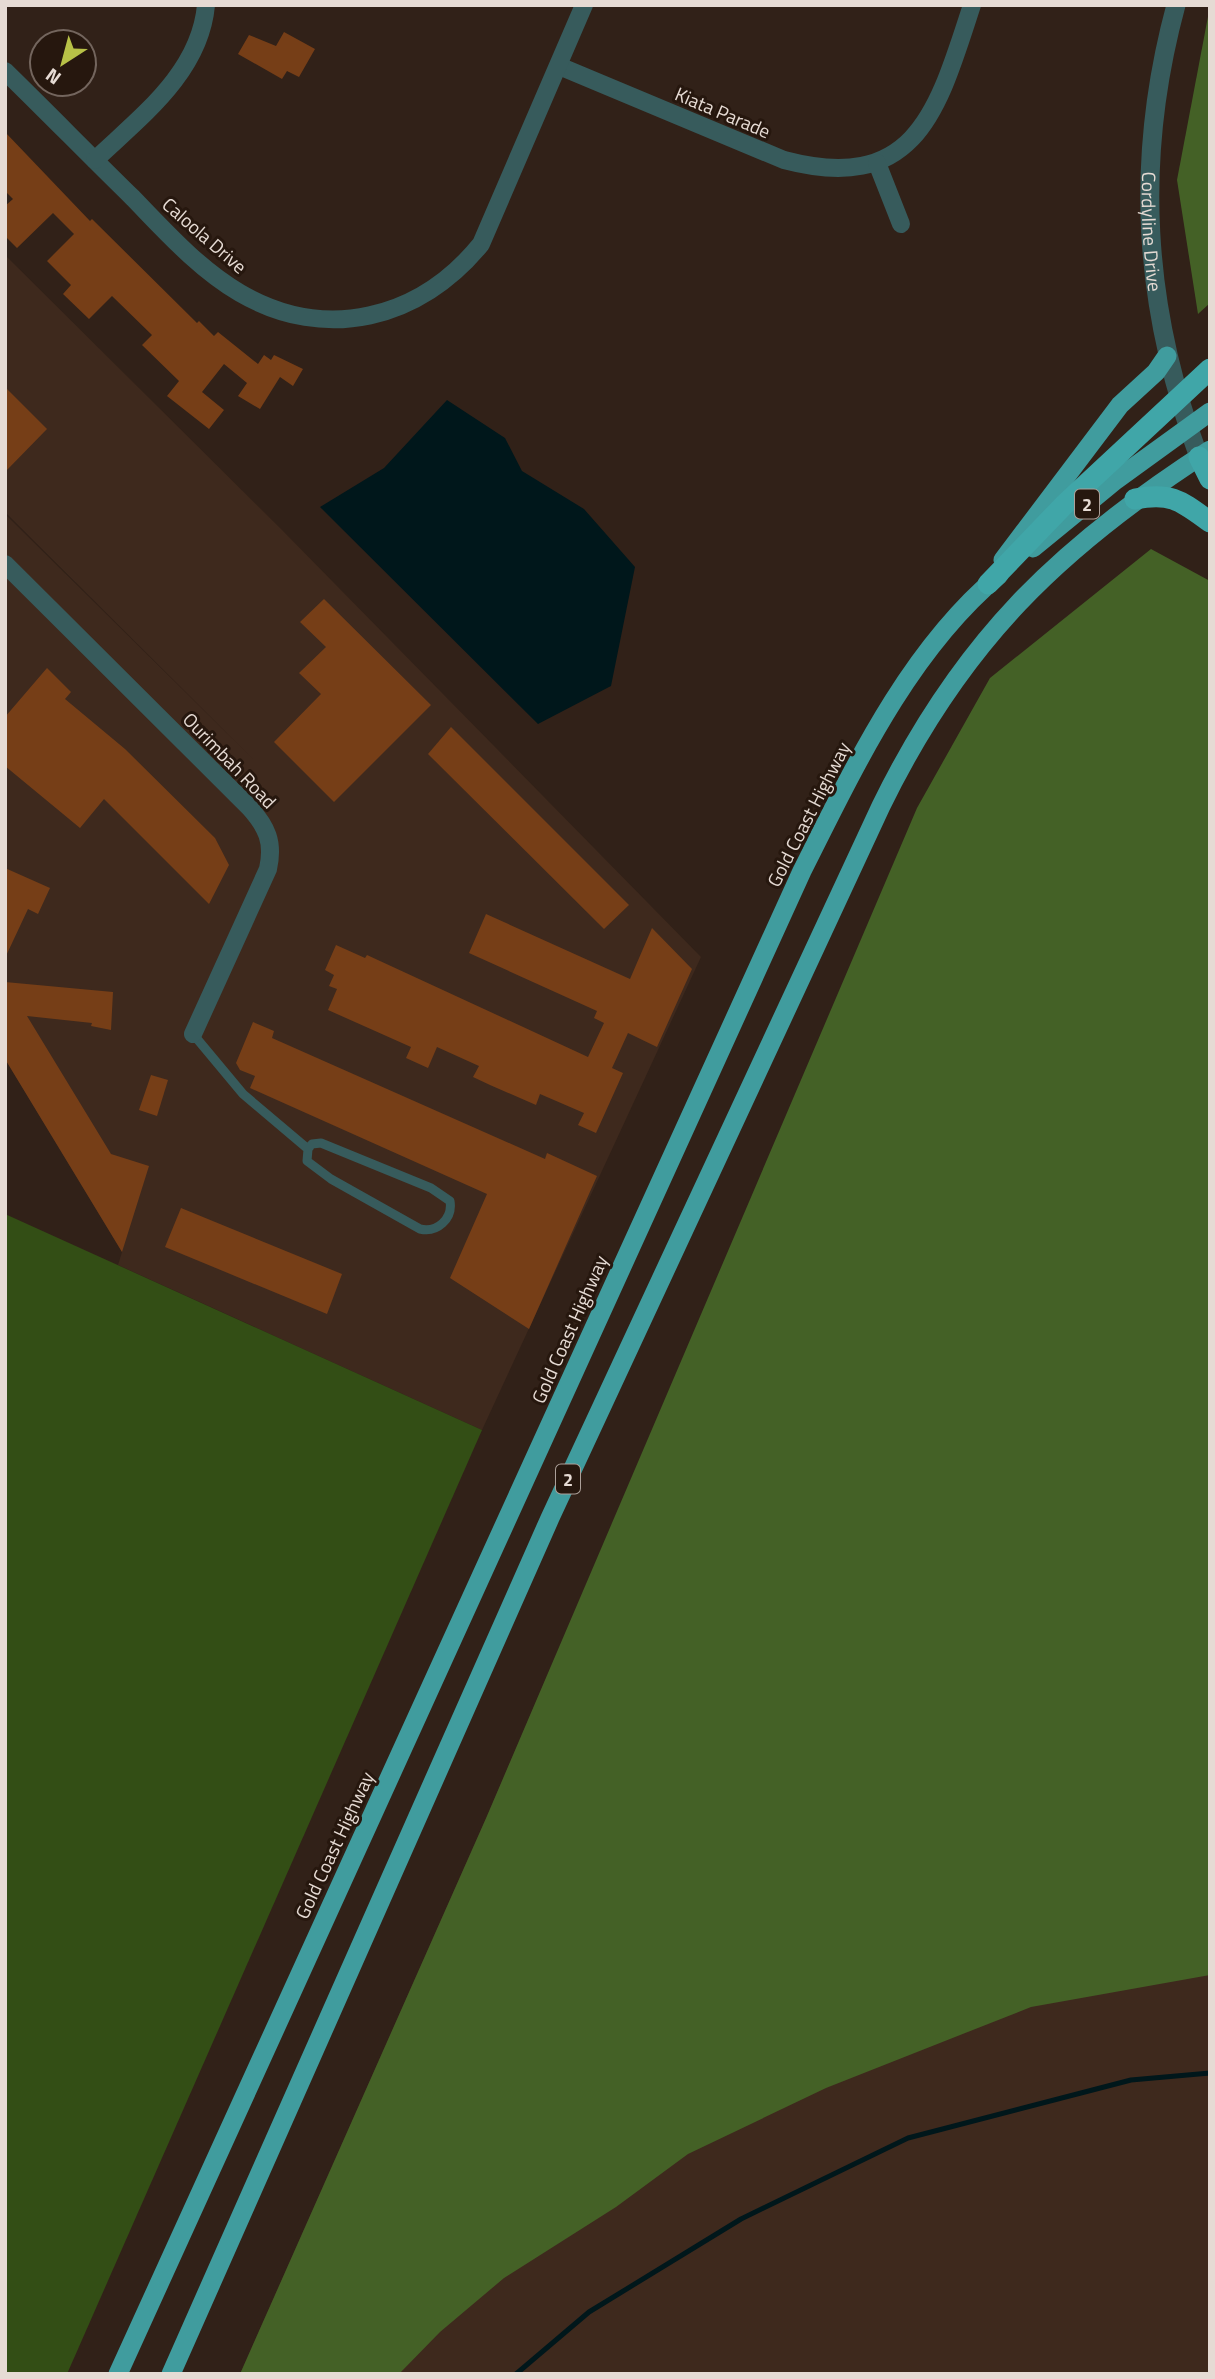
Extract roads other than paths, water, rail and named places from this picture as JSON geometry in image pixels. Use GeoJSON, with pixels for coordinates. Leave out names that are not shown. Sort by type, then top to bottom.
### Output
{"type":"FeatureCollection","features":[{"type":"Feature","properties":{"kind":"highway"},"geometry":{"type":"LineString","coordinates":[[988,584],[1022,532],[1065,481],[1120,405],[1156,372],[1167,356]]}},
{"type":"Feature","properties":{"kind":"highway"},"geometry":{"type":"LineString","coordinates":[[988,584],[1064,505],[1210,369]]}},
{"type":"Feature","properties":{"kind":"highway","name":"Gold Coast Highway"},"geometry":{"type":"LineString","coordinates":[[117,2374],[802,871],[852,774],[904,687],[939,639],[988,584],[1116,480],[1210,412]]}},
{"type":"Feature","properties":{"kind":"highway"},"geometry":{"type":"LineString","coordinates":[[1204,453],[1210,480]]}},
{"type":"Feature","properties":{"kind":"highway","name":"2"},"geometry":{"type":"LineString","coordinates":[[171,2374],[550,1518],[898,770],[946,690],[1003,617],[1057,562],[1135,499],[1204,453]]}},
{"type":"Feature","properties":{"kind":"highway"},"geometry":{"type":"LineString","coordinates":[[1135,499],[1169,496],[1180,500],[1210,522]]}},
{"type":"Feature","properties":{"kind":"street"},"geometry":{"type":"LineString","coordinates":[[95,160],[178,78],[199,35],[206,5]]}},
{"type":"Feature","properties":{"kind":"street","name":"Caloola Drive"},"geometry":{"type":"LineString","coordinates":[[5,71],[178,244],[242,294],[292,314],[338,319],[365,317],[393,311],[429,292],[468,260],[481,244],[584,5]]}},
{"type":"Feature","properties":{"kind":"street","name":"Kiata Parade"},"geometry":{"type":"LineString","coordinates":[[559,66],[784,160],[835,170],[877,163],[892,154],[925,124],[946,86],[972,5]]}},
{"type":"Feature","properties":{"kind":"street","name":"Cordyline Drive"},"geometry":{"type":"LineString","coordinates":[[1176,5],[1158,80],[1148,162],[1158,303],[1167,356],[1188,427],[1204,453]]}},
{"type":"Feature","properties":{"kind":"street"},"geometry":{"type":"LineString","coordinates":[[877,163],[901,224]]}},
{"type":"Feature","properties":{"kind":"street","name":"Ourimbah Road"},"geometry":{"type":"LineString","coordinates":[[5,564],[249,807],[263,823],[271,839],[268,869],[193,1034]]}},
{"type":"Feature","properties":{"kind":"lane"},"geometry":{"type":"LineString","coordinates":[[193,1034],[243,1094],[309,1149]]}},
{"type":"Feature","properties":{"kind":"lane"},"geometry":{"type":"LineString","coordinates":[[321,1143],[431,1188],[450,1201],[450,1213],[438,1228],[429,1231],[420,1229],[317,1169],[306,1158],[309,1149],[312,1144],[321,1143]]}},
{"type":"Feature","properties":{"kind":"water"},"geometry":{"type":"Polygon","coordinates":[[[447,400],[505,438],[522,471],[584,509],[635,567],[611,686],[538,724],[320,507],[384,468],[447,400]]]}},
{"type":"Feature","properties":{"kind":"waterway"},"geometry":{"type":"LineString","coordinates":[[516,2374],[589,2312],[741,2219],[908,2138],[1131,2080],[1210,2073]]}}]}
